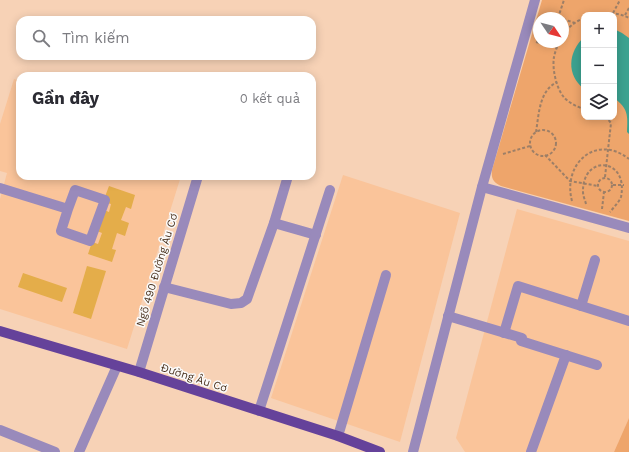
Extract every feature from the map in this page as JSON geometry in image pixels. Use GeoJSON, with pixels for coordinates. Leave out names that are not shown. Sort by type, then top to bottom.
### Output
{"type":"FeatureCollection","features":[{"type":"Feature","properties":{"kind":"main road","name":"Đường Âu Cơ"},"geometry":{"type":"LineString","coordinates":[[0,331],[139,372],[338,436],[377,452]]}},
{"type":"Feature","properties":{"kind":"street"},"geometry":{"type":"LineString","coordinates":[[412,452],[482,187],[535,0]]}},
{"type":"Feature","properties":{"kind":"street","name":"Ngõ 490 Đường Âu Cơ"},"geometry":{"type":"LineString","coordinates":[[139,372],[197,180]]}},
{"type":"Feature","properties":{"kind":"street"},"geometry":{"type":"LineString","coordinates":[[164,287],[231,304],[241,303],[247,300],[287,180]]}},
{"type":"Feature","properties":{"kind":"street"},"geometry":{"type":"LineString","coordinates":[[482,187],[629,228]]}},
{"type":"Feature","properties":{"kind":"street"},"geometry":{"type":"LineString","coordinates":[[2,188],[68,208]]}},
{"type":"Feature","properties":{"kind":"street"},"geometry":{"type":"LineString","coordinates":[[75,190],[105,200],[90,241],[61,231],[68,208],[75,190]]}},
{"type":"Feature","properties":{"kind":"street"},"geometry":{"type":"LineString","coordinates":[[260,411],[330,190]]}},
{"type":"Feature","properties":{"kind":"street"},"geometry":{"type":"LineString","coordinates":[[274,222],[316,235]]}},
{"type":"Feature","properties":{"kind":"street"},"geometry":{"type":"LineString","coordinates":[[580,306],[595,260]]}},
{"type":"Feature","properties":{"kind":"street"},"geometry":{"type":"LineString","coordinates":[[338,436],[386,275]]}},
{"type":"Feature","properties":{"kind":"street"},"geometry":{"type":"LineString","coordinates":[[504,333],[518,286],[629,321]]}},
{"type":"Feature","properties":{"kind":"street"},"geometry":{"type":"LineString","coordinates":[[448,316],[522,338],[522,341],[597,365]]}},
{"type":"Feature","properties":{"kind":"street"},"geometry":{"type":"LineString","coordinates":[[531,452],[566,355]]}},
{"type":"Feature","properties":{"kind":"street"},"geometry":{"type":"LineString","coordinates":[[78,452],[117,366]]}},
{"type":"Feature","properties":{"kind":"street"},"geometry":{"type":"LineString","coordinates":[[0,430],[55,452]]}},
{"type":"Feature","properties":{"kind":"path"},"geometry":{"type":"LineString","coordinates":[[560,12],[564,0]]}},
{"type":"Feature","properties":{"kind":"path"},"geometry":{"type":"LineString","coordinates":[[614,12],[620,0]]}},
{"type":"Feature","properties":{"kind":"path"},"geometry":{"type":"LineString","coordinates":[[625,16],[629,8]]}},
{"type":"Feature","properties":{"kind":"path"},"geometry":{"type":"LineString","coordinates":[[617,14],[629,18]]}},
{"type":"Feature","properties":{"kind":"path"},"geometry":{"type":"LineString","coordinates":[[569,28],[581,20]]}},
{"type":"Feature","properties":{"kind":"path"},"geometry":{"type":"LineString","coordinates":[[569,21],[575,23]]}},
{"type":"Feature","properties":{"kind":"path"},"geometry":{"type":"LineString","coordinates":[[557,48],[554,58],[555,73],[563,97],[581,108]]}},
{"type":"Feature","properties":{"kind":"path"},"geometry":{"type":"LineString","coordinates":[[536,132],[544,130],[552,134],[555,141],[554,149],[551,152],[545,155],[537,154],[530,146],[531,138],[536,132],[545,93],[548,88],[557,82]]}},
{"type":"Feature","properties":{"kind":"path"},"geometry":{"type":"LineString","coordinates":[[598,186],[601,179],[605,177],[611,123],[608,120]]}},
{"type":"Feature","properties":{"kind":"path"},"geometry":{"type":"LineString","coordinates":[[501,155],[530,146]]}},
{"type":"Feature","properties":{"kind":"path"},"geometry":{"type":"LineString","coordinates":[[572,202],[569,192],[570,181],[575,165],[584,156],[592,152],[607,149],[621,153],[629,159]]}},
{"type":"Feature","properties":{"kind":"path"},"geometry":{"type":"LineString","coordinates":[[545,155],[570,181],[598,186],[600,190],[604,192]]}},
{"type":"Feature","properties":{"kind":"path"},"geometry":{"type":"LineString","coordinates":[[587,206],[583,192],[587,175],[595,168],[603,164],[616,167],[622,172]]}},
{"type":"Feature","properties":{"kind":"path"},"geometry":{"type":"LineString","coordinates":[[605,177],[610,179],[613,185]]}},
{"type":"Feature","properties":{"kind":"path"},"geometry":{"type":"LineString","coordinates":[[610,213],[620,199],[625,180]]}},
{"type":"Feature","properties":{"kind":"path"},"geometry":{"type":"LineString","coordinates":[[613,185],[624,185]]}},
{"type":"Feature","properties":{"kind":"path"},"geometry":{"type":"LineString","coordinates":[[604,192],[611,190],[613,185]]}},
{"type":"Feature","properties":{"kind":"path"},"geometry":{"type":"LineString","coordinates":[[602,211],[604,192]]}},
{"type":"Feature","properties":{"kind":"shaded area"},"geometry":{"type":"Polygon","coordinates":[[[542,0],[629,0],[629,221],[501,186],[493,180],[492,170],[533,31],[533,48],[569,48],[569,12],[538,12],[542,0]]]}},
{"type":"Feature","properties":{"kind":"shaded area"},"geometry":{"type":"Polygon","coordinates":[[[14,79],[16,80],[16,180],[180,180],[127,349],[0,309],[0,199],[7,173],[0,171],[0,124],[14,79]]]}},
{"type":"Feature","properties":{"kind":"shaded area"},"geometry":{"type":"Polygon","coordinates":[[[343,175],[460,213],[400,442],[271,398],[343,175]]]}},
{"type":"Feature","properties":{"kind":"shaded area"},"geometry":{"type":"Polygon","coordinates":[[[517,209],[629,241],[629,418],[614,452],[465,452],[456,438],[517,209]]]}},
{"type":"Feature","properties":{"kind":"shaded area"},"geometry":{"type":"Polygon","coordinates":[[[629,418],[629,452],[614,452],[629,418]]]}},
{"type":"Feature","properties":{"kind":"water"},"geometry":{"type":"Polygon","coordinates":[[[617,30],[629,38],[629,134],[627,132],[626,112],[617,100],[617,30]]]}},
{"type":"Feature","properties":{"kind":"water"},"geometry":{"type":"Polygon","coordinates":[[[581,41],[581,86],[574,77],[571,63],[572,56],[581,41]]]}},
{"type":"Feature","properties":{"kind":"building"},"geometry":{"type":"Polygon","coordinates":[[[109,186],[135,195],[131,209],[126,207],[121,220],[129,223],[125,236],[117,233],[112,249],[116,250],[112,262],[88,254],[92,242],[98,244],[102,233],[97,231],[104,210],[109,212],[111,204],[103,202],[109,186]]]}},
{"type":"Feature","properties":{"kind":"building"},"geometry":{"type":"Polygon","coordinates":[[[87,266],[106,271],[91,319],[73,313],[87,266]]]}},
{"type":"Feature","properties":{"kind":"building"},"geometry":{"type":"Polygon","coordinates":[[[23,273],[67,288],[62,302],[18,287],[23,273]]]}}]}
